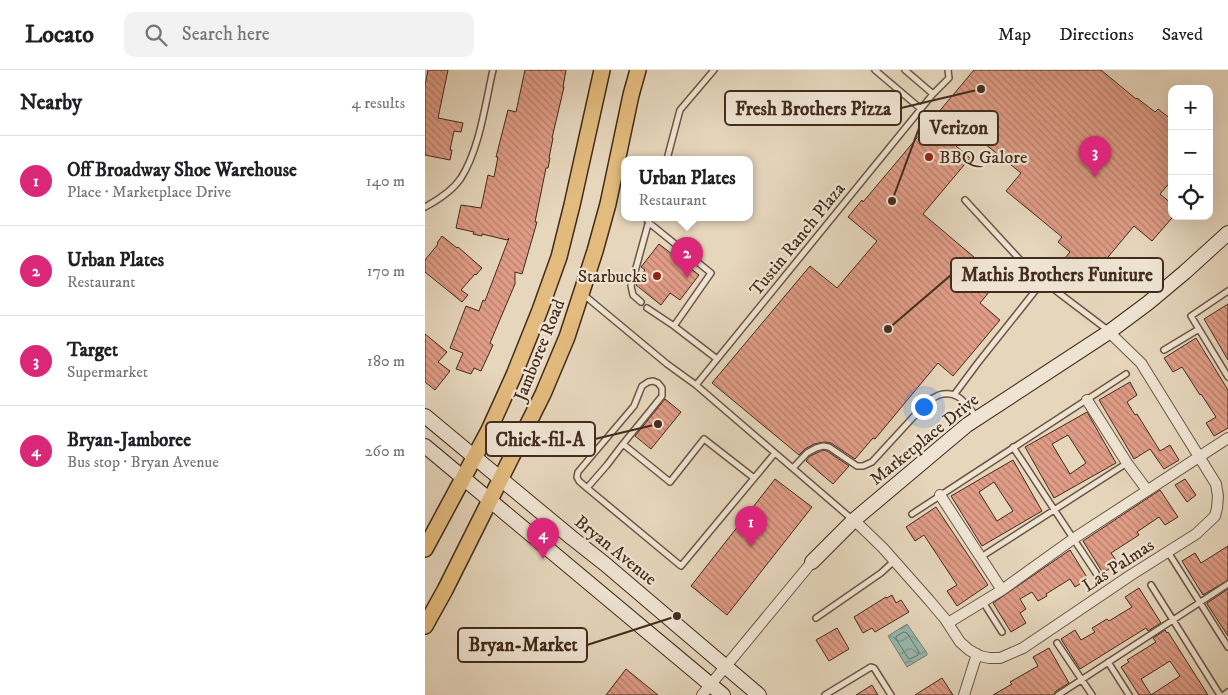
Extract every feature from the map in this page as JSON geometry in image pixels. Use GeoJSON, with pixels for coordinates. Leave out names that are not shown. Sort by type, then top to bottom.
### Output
{"type":"FeatureCollection","features":[{"type":"Feature","properties":{"kind":"main road","name":"Jamboree Road"},"geometry":{"type":"LineString","coordinates":[[425,550],[489,430],[540,310],[559,256],[573,205],[602,70]]}},
{"type":"Feature","properties":{"kind":"main road","name":"Jamboree Road"},"geometry":{"type":"LineString","coordinates":[[425,626],[445,590],[543,394],[567,338],[608,204],[638,70]]}},
{"type":"Feature","properties":{"kind":"main road","name":"Marketplace Drive"},"geometry":{"type":"LineString","coordinates":[[813,562],[854,520],[967,425],[1109,332],[1185,272],[1228,233]]}},
{"type":"Feature","properties":{"kind":"main road","name":"Bryan Avenue"},"geometry":{"type":"LineString","coordinates":[[425,416],[605,564],[759,695]]}},
{"type":"Feature","properties":{"kind":"main road"},"geometry":{"type":"LineString","coordinates":[[425,446],[707,690],[723,695]]}},
{"type":"Feature","properties":{"kind":"street","name":"Las Palmas"},"geometry":{"type":"LineString","coordinates":[[977,654],[989,658],[1000,658],[1023,648],[1131,575],[1196,534],[1215,516],[1218,496],[1216,484],[1141,363],[1109,332]]}},
{"type":"Feature","properties":{"kind":"street"},"geometry":{"type":"LineString","coordinates":[[1087,400],[1127,463],[1147,490]]}},
{"type":"Feature","properties":{"kind":"street"},"geometry":{"type":"LineString","coordinates":[[947,623],[1002,590],[1073,539],[1147,490],[1199,457],[1227,442]]}},
{"type":"Feature","properties":{"kind":"street"},"geometry":{"type":"LineString","coordinates":[[940,495],[1002,590]]}},
{"type":"Feature","properties":{"kind":"street"},"geometry":{"type":"LineString","coordinates":[[854,520],[895,561],[961,642],[969,650],[977,654],[964,695]]}},
{"type":"Feature","properties":{"kind":"street","name":"Marketplace Drive"},"geometry":{"type":"LineString","coordinates":[[707,690],[813,562]]}},
{"type":"Feature","properties":{"kind":"lane"},"geometry":{"type":"LineString","coordinates":[[425,206],[447,193],[460,179],[469,162],[477,141],[493,70]]}},
{"type":"Feature","properties":{"kind":"lane"},"geometry":{"type":"LineString","coordinates":[[668,156],[680,110],[714,70]]}},
{"type":"Feature","properties":{"kind":"lane"},"geometry":{"type":"LineString","coordinates":[[875,70],[921,109]]}},
{"type":"Feature","properties":{"kind":"lane"},"geometry":{"type":"LineString","coordinates":[[905,70],[933,94]]}},
{"type":"Feature","properties":{"kind":"lane","name":"Tustin Ranch Plaza"},"geometry":{"type":"LineString","coordinates":[[695,385],[933,94],[949,78],[948,70]]}},
{"type":"Feature","properties":{"kind":"lane"},"geometry":{"type":"LineString","coordinates":[[965,200],[1023,263],[1043,281],[1109,332]]}},
{"type":"Feature","properties":{"kind":"lane"},"geometry":{"type":"LineString","coordinates":[[641,302],[633,295],[631,286],[649,221]]}},
{"type":"Feature","properties":{"kind":"lane"},"geometry":{"type":"LineString","coordinates":[[650,221],[711,273],[674,326]]}},
{"type":"Feature","properties":{"kind":"lane"},"geometry":{"type":"LineString","coordinates":[[954,395],[1043,281]]}},
{"type":"Feature","properties":{"kind":"lane"},"geometry":{"type":"LineString","coordinates":[[1228,291],[1191,316],[1228,377]]}},
{"type":"Feature","properties":{"kind":"lane"},"geometry":{"type":"LineString","coordinates":[[582,293],[695,385],[854,520]]}},
{"type":"Feature","properties":{"kind":"lane"},"geometry":{"type":"LineString","coordinates":[[647,308],[717,359]]}},
{"type":"Feature","properties":{"kind":"lane"},"geometry":{"type":"LineString","coordinates":[[1164,350],[1199,329]]}},
{"type":"Feature","properties":{"kind":"lane"},"geometry":{"type":"LineString","coordinates":[[912,514],[1126,374]]}},
{"type":"Feature","properties":{"kind":"lane"},"geometry":{"type":"LineString","coordinates":[[587,488],[662,396],[662,388],[658,384],[653,381],[642,386],[634,406],[578,472],[577,477],[587,488],[681,566],[775,453]]}},
{"type":"Feature","properties":{"kind":"lane"},"geometry":{"type":"LineString","coordinates":[[793,468],[807,453],[823,446],[829,447],[857,466],[863,466],[872,462],[932,398],[943,394],[961,398],[978,417]]}},
{"type":"Feature","properties":{"kind":"lane"},"geometry":{"type":"LineString","coordinates":[[623,444],[670,482],[704,439],[754,478]]}},
{"type":"Feature","properties":{"kind":"lane"},"geometry":{"type":"LineString","coordinates":[[1013,447],[1096,573]]}},
{"type":"Feature","properties":{"kind":"lane"},"geometry":{"type":"LineString","coordinates":[[981,557],[1127,463]]}},
{"type":"Feature","properties":{"kind":"lane"},"geometry":{"type":"LineString","coordinates":[[1168,552],[1228,647]]}},
{"type":"Feature","properties":{"kind":"lane"},"geometry":{"type":"LineString","coordinates":[[816,618],[881,573],[895,561]]}},
{"type":"Feature","properties":{"kind":"lane"},"geometry":{"type":"LineString","coordinates":[[1058,695],[1228,584]]}},
{"type":"Feature","properties":{"kind":"lane"},"geometry":{"type":"LineString","coordinates":[[1151,585],[1220,695]]}},
{"type":"Feature","properties":{"kind":"lane"},"geometry":{"type":"LineString","coordinates":[[982,602],[1002,632]]}},
{"type":"Feature","properties":{"kind":"lane"},"geometry":{"type":"LineString","coordinates":[[1057,643],[1092,695]]}},
{"type":"Feature","properties":{"kind":"lane"},"geometry":{"type":"LineString","coordinates":[[1108,662],[1129,695]]}},
{"type":"Feature","properties":{"kind":"lane"},"geometry":{"type":"LineString","coordinates":[[825,695],[871,667],[874,668],[891,695]]}},
{"type":"Feature","properties":{"kind":"lane"},"geometry":{"type":"LineString","coordinates":[[1224,695],[1228,692]]}},
{"type":"Feature","properties":{"kind":"water"},"geometry":{"type":"Polygon","coordinates":[[[907,624],[927,655],[907,667],[888,636],[907,624]]]}},
{"type":"Feature","properties":{"kind":"building"},"geometry":{"type":"Polygon","coordinates":[[[428,70],[448,70],[438,118],[463,123],[461,132],[454,131],[450,160],[425,155],[425,85],[428,70]]]}},
{"type":"Feature","properties":{"kind":"building"},"geometry":{"type":"Polygon","coordinates":[[[525,70],[566,70],[564,87],[535,222],[537,222],[522,274],[515,272],[515,284],[490,343],[493,345],[481,371],[474,368],[471,374],[456,369],[463,353],[450,348],[466,306],[479,311],[483,300],[485,301],[509,238],[507,240],[482,234],[482,236],[456,228],[461,205],[481,208],[488,175],[494,177],[498,157],[496,157],[508,110],[516,112],[525,70]]]}},
{"type":"Feature","properties":{"kind":"building"},"geometry":{"type":"Polygon","coordinates":[[[974,70],[1101,70],[1136,99],[1155,112],[1158,109],[1168,117],[1168,185],[1160,194],[1168,201],[1168,220],[1170,220],[1152,241],[1134,226],[1083,287],[1058,266],[1070,252],[1058,242],[1062,237],[1006,191],[1021,173],[969,131],[956,146],[970,158],[923,214],[1000,279],[980,303],[1000,320],[953,376],[938,363],[875,439],[873,438],[855,459],[831,443],[824,442],[814,444],[799,455],[712,383],[810,266],[837,288],[877,241],[848,217],[862,200],[863,202],[974,70]]]}},
{"type":"Feature","properties":{"kind":"building"},"geometry":{"type":"Polygon","coordinates":[[[442,236],[482,268],[461,290],[468,295],[462,302],[425,272],[425,260],[442,236]]]}},
{"type":"Feature","properties":{"kind":"building"},"geometry":{"type":"Polygon","coordinates":[[[659,244],[699,275],[680,300],[670,293],[661,305],[636,285],[645,270],[641,267],[659,244]]]}},
{"type":"Feature","properties":{"kind":"building"},"geometry":{"type":"Polygon","coordinates":[[[1228,304],[1228,360],[1204,319],[1228,304]]]}},
{"type":"Feature","properties":{"kind":"building"},"geometry":{"type":"Polygon","coordinates":[[[425,334],[447,352],[438,362],[450,371],[435,390],[425,382],[425,334]]]}},
{"type":"Feature","properties":{"kind":"building"},"geometry":{"type":"Polygon","coordinates":[[[1196,338],[1228,390],[1228,428],[1214,436],[1206,423],[1216,417],[1182,367],[1173,372],[1164,358],[1196,338]]]}},
{"type":"Feature","properties":{"kind":"building"},"geometry":{"type":"Polygon","coordinates":[[[1130,382],[1137,395],[1127,402],[1135,415],[1137,414],[1160,451],[1170,445],[1179,460],[1164,469],[1150,449],[1134,459],[1099,400],[1130,382]]]}},
{"type":"Feature","properties":{"kind":"building"},"geometry":{"type":"Polygon","coordinates":[[[665,399],[681,412],[651,449],[635,436],[665,399]]]}},
{"type":"Feature","properties":{"kind":"building"},"geometry":{"type":"Polygon","coordinates":[[[1087,412],[1116,463],[1054,498],[1025,447],[1087,412]],[[1068,435],[1052,444],[1070,474],[1086,463],[1068,435]]]}},
{"type":"Feature","properties":{"kind":"building"},"geometry":{"type":"Polygon","coordinates":[[[823,450],[849,466],[833,484],[806,461],[810,456],[823,450]]]}},
{"type":"Feature","properties":{"kind":"building"},"geometry":{"type":"Polygon","coordinates":[[[1013,460],[1042,511],[982,546],[951,496],[1013,460]],[[994,482],[979,492],[997,521],[1013,511],[994,482]]]}},
{"type":"Feature","properties":{"kind":"building"},"geometry":{"type":"Polygon","coordinates":[[[775,479],[812,507],[727,615],[691,586],[775,479]]]}},
{"type":"Feature","properties":{"kind":"building"},"geometry":{"type":"Polygon","coordinates":[[[1185,479],[1196,495],[1187,502],[1175,485],[1185,479]]]}},
{"type":"Feature","properties":{"kind":"building"},"geometry":{"type":"Polygon","coordinates":[[[1160,490],[1178,517],[1165,525],[1159,517],[1137,532],[1139,535],[1111,553],[1118,563],[1103,573],[1083,541],[1160,490]]]}},
{"type":"Feature","properties":{"kind":"building"},"geometry":{"type":"Polygon","coordinates":[[[936,507],[988,585],[957,606],[947,591],[957,585],[924,535],[915,541],[906,527],[936,507]]]}},
{"type":"Feature","properties":{"kind":"building"},"geometry":{"type":"Polygon","coordinates":[[[1228,546],[1228,580],[1203,595],[1182,561],[1195,553],[1201,563],[1228,546]]]}},
{"type":"Feature","properties":{"kind":"building"},"geometry":{"type":"Polygon","coordinates":[[[1070,550],[1088,579],[1075,587],[1070,579],[1038,601],[1032,592],[1020,599],[1026,609],[1020,613],[1026,623],[1011,632],[993,603],[1070,550]]]}},
{"type":"Feature","properties":{"kind":"building"},"geometry":{"type":"Polygon","coordinates":[[[1139,588],[1161,623],[1148,631],[1146,628],[1080,669],[1061,639],[1075,630],[1081,640],[1095,632],[1092,628],[1107,619],[1109,621],[1132,607],[1125,597],[1139,588]]]}},
{"type":"Feature","properties":{"kind":"building"},"geometry":{"type":"Polygon","coordinates":[[[1228,589],[1228,636],[1207,603],[1228,589]]]}},
{"type":"Feature","properties":{"kind":"building"},"geometry":{"type":"Polygon","coordinates":[[[892,595],[896,603],[901,600],[909,612],[875,632],[872,628],[863,633],[854,617],[892,595]]]}},
{"type":"Feature","properties":{"kind":"building"},"geometry":{"type":"Polygon","coordinates":[[[837,628],[849,649],[829,661],[816,640],[837,628]]]}},
{"type":"Feature","properties":{"kind":"building"},"geometry":{"type":"Polygon","coordinates":[[[1165,630],[1168,632],[1208,695],[1151,695],[1139,695],[1121,667],[1129,662],[1127,660],[1156,642],[1153,638],[1165,630]],[[1170,661],[1141,679],[1151,695],[1180,676],[1170,661]]]}},
{"type":"Feature","properties":{"kind":"building"},"geometry":{"type":"Polygon","coordinates":[[[1049,648],[1069,683],[1056,691],[1054,695],[993,695],[1012,684],[1010,682],[1038,666],[1033,657],[1049,648]]]}},
{"type":"Feature","properties":{"kind":"building"},"geometry":{"type":"Polygon","coordinates":[[[626,669],[658,695],[606,695],[626,669]]]}},
{"type":"Feature","properties":{"kind":"building"},"geometry":{"type":"Polygon","coordinates":[[[942,678],[953,695],[915,695],[942,678]]]}},
{"type":"Feature","properties":{"kind":"building"},"geometry":{"type":"Polygon","coordinates":[[[872,685],[878,695],[856,695],[872,685]]]}},
{"type":"Feature","properties":{"kind":"place","name":"Fresh Brothers Pizza"},"geometry":{"type":"Point","coordinates":[981,89]}},
{"type":"Feature","properties":{"kind":"place","name":"BBQ Galore"},"geometry":{"type":"Point","coordinates":[929,157]}},
{"type":"Feature","properties":{"kind":"place","name":"Target"},"geometry":{"type":"Point","coordinates":[1095,177]}},
{"type":"Feature","properties":{"kind":"place","name":"Verizon"},"geometry":{"type":"Point","coordinates":[892,201]}},
{"type":"Feature","properties":{"kind":"place","name":"Starbucks"},"geometry":{"type":"Point","coordinates":[657,276]}},
{"type":"Feature","properties":{"kind":"place","name":"Urban Plates"},"geometry":{"type":"Point","coordinates":[687,278]}},
{"type":"Feature","properties":{"kind":"place","name":"Mathis Brothers Funiture"},"geometry":{"type":"Point","coordinates":[888,329]}},
{"type":"Feature","properties":{"kind":"place","name":"Chick-fil-A"},"geometry":{"type":"Point","coordinates":[658,424]}},
{"type":"Feature","properties":{"kind":"place","name":"Off Broadway Shoe Warehouse"},"geometry":{"type":"Point","coordinates":[751,547]}},
{"type":"Feature","properties":{"kind":"place","name":"Bryan-Jamboree"},"geometry":{"type":"Point","coordinates":[543,559]}},
{"type":"Feature","properties":{"kind":"place","name":"Bryan-Market"},"geometry":{"type":"Point","coordinates":[677,616]}}]}
